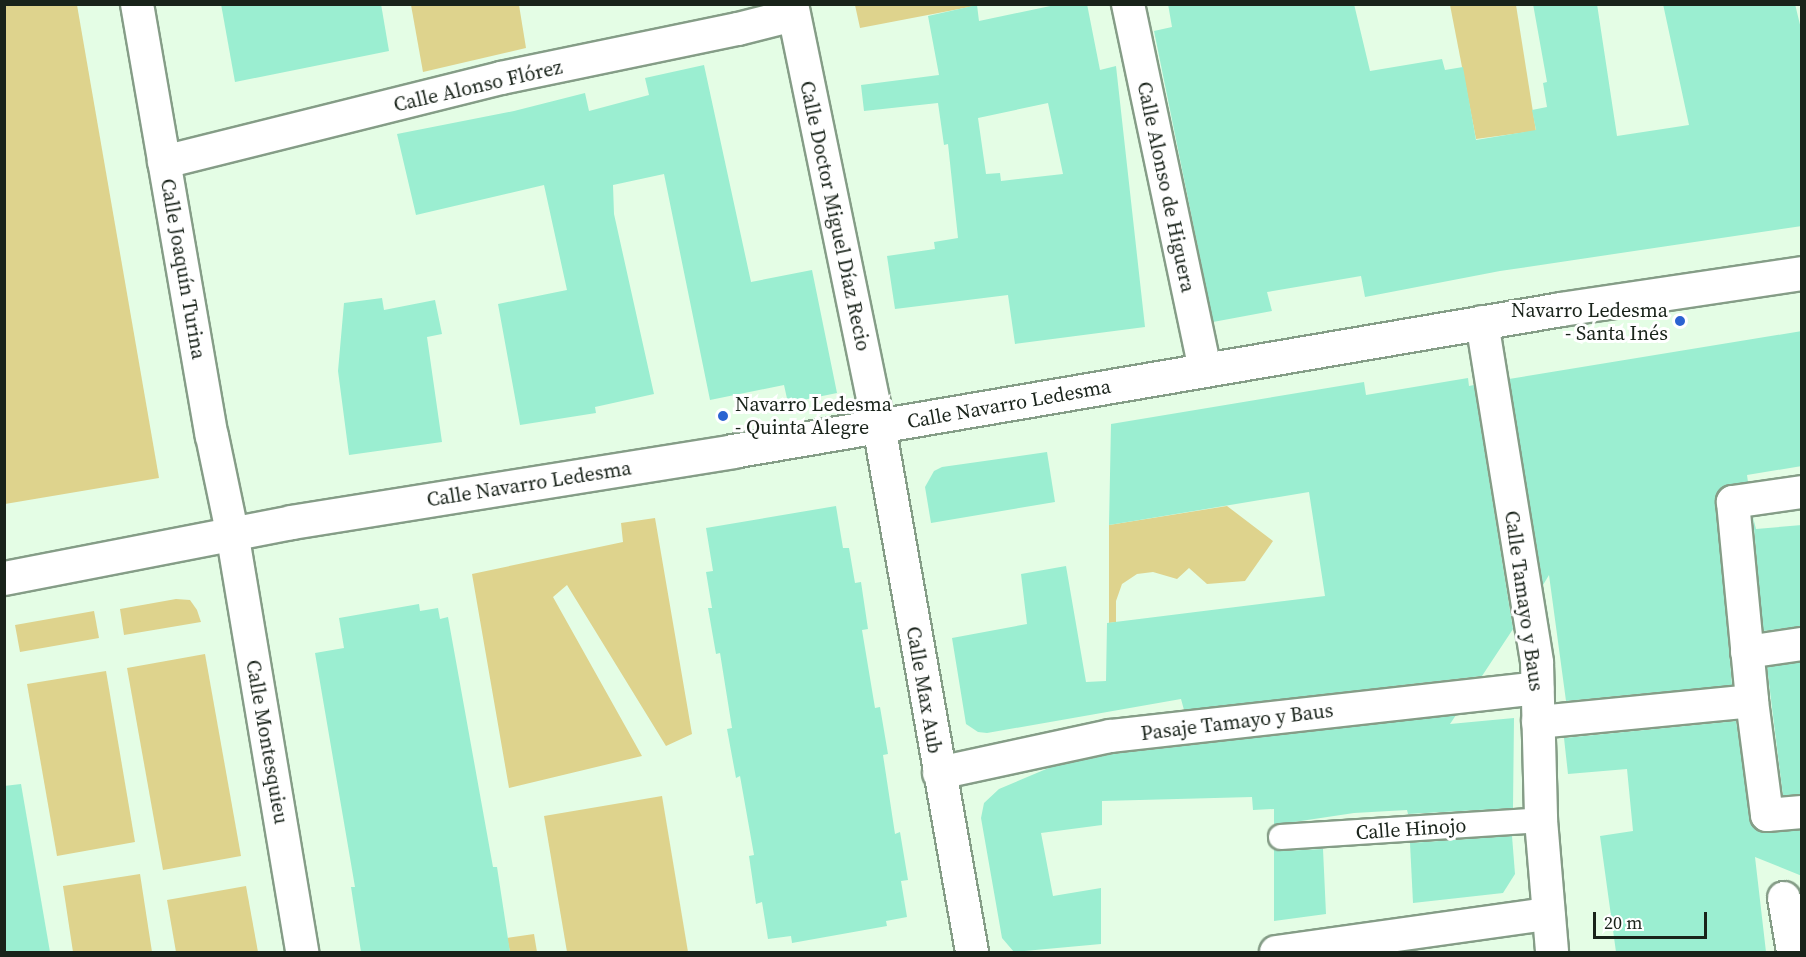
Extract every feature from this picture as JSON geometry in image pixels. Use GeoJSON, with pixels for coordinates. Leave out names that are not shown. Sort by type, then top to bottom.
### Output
{"type":"FeatureCollection","features":[{"type":"Feature","properties":{"kind":"main road","name":"Calle Navarro Ledesma"},"geometry":{"type":"LineString","coordinates":[[4,578],[232,532],[879,426],[1643,295],[1802,273]]}},
{"type":"Feature","properties":{"kind":"street","name":"Calle Joaquín Turina"},"geometry":{"type":"LineString","coordinates":[[137,4],[212,436],[232,532]]}},
{"type":"Feature","properties":{"kind":"street","name":"Calle Alonso de Higuera"},"geometry":{"type":"LineString","coordinates":[[1128,4],[1205,370]]}},
{"type":"Feature","properties":{"kind":"street","name":"Calle Alonso Flórez"},"geometry":{"type":"LineString","coordinates":[[164,162],[501,78],[738,29],[793,10]]}},
{"type":"Feature","properties":{"kind":"street","name":"Calle Doctor Miguel Díaz Recio"},"geometry":{"type":"LineString","coordinates":[[793,10],[879,426]]}},
{"type":"Feature","properties":{"kind":"street","name":"Calle Tamayo y Baus"},"geometry":{"type":"LineString","coordinates":[[1482,322],[1537,663],[1541,820],[1552,952]]}},
{"type":"Feature","properties":{"kind":"street","name":"Calle Max Aub"},"geometry":{"type":"LineString","coordinates":[[879,426],[972,952]]}},
{"type":"Feature","properties":{"kind":"street"},"geometry":{"type":"LineString","coordinates":[[1802,492],[1733,502],[1752,701],[1767,815],[1802,812]]}},
{"type":"Feature","properties":{"kind":"street","name":"Calle Montesquieu"},"geometry":{"type":"LineString","coordinates":[[232,532],[302,952]]}},
{"type":"Feature","properties":{"kind":"street"},"geometry":{"type":"LineString","coordinates":[[1747,652],[1802,644]]}},
{"type":"Feature","properties":{"kind":"street","name":"Pasaje Tamayo y Baus"},"geometry":{"type":"LineString","coordinates":[[939,773],[1110,736],[1537,688]]}},
{"type":"Feature","properties":{"kind":"street"},"geometry":{"type":"LineString","coordinates":[[1538,722],[1752,701]]}},
{"type":"Feature","properties":{"kind":"street","name":"Calle Hinojo"},"geometry":{"type":"LineString","coordinates":[[1281,837],[1541,820]]}},
{"type":"Feature","properties":{"kind":"street"},"geometry":{"type":"LineString","coordinates":[[1784,898],[1792,952]]}},
{"type":"Feature","properties":{"kind":"street"},"geometry":{"type":"LineString","coordinates":[[1276,952],[1548,914]]}},
{"type":"Feature","properties":{"kind":"shaded area"},"geometry":{"type":"Polygon","coordinates":[[[5,4],[77,5],[159,478],[5,504],[5,4]]]}},
{"type":"Feature","properties":{"kind":"shaded area"},"geometry":{"type":"Polygon","coordinates":[[[411,5],[519,5],[526,48],[423,72],[411,5]]]}},
{"type":"Feature","properties":{"kind":"shaded area"},"geometry":{"type":"Polygon","coordinates":[[[855,5],[980,5],[860,28],[855,5]]]}},
{"type":"Feature","properties":{"kind":"shaded area"},"geometry":{"type":"Polygon","coordinates":[[[1450,5],[1516,5],[1536,131],[1476,139],[1450,5]]]}},
{"type":"Feature","properties":{"kind":"shaded area"},"geometry":{"type":"Polygon","coordinates":[[[1227,506],[1273,541],[1245,581],[1207,584],[1189,568],[1177,579],[1153,572],[1137,574],[1122,584],[1116,601],[1116,622],[1109,623],[1109,525],[1227,506]]]}},
{"type":"Feature","properties":{"kind":"shaded area"},"geometry":{"type":"Polygon","coordinates":[[[655,518],[692,734],[666,746],[567,585],[553,597],[642,756],[509,788],[472,574],[623,542],[621,523],[655,518]]]}},
{"type":"Feature","properties":{"kind":"shaded area"},"geometry":{"type":"Polygon","coordinates":[[[176,599],[190,600],[201,622],[124,635],[120,609],[176,599]]]}},
{"type":"Feature","properties":{"kind":"shaded area"},"geometry":{"type":"Polygon","coordinates":[[[94,611],[99,638],[20,652],[15,625],[94,611]]]}},
{"type":"Feature","properties":{"kind":"shaded area"},"geometry":{"type":"Polygon","coordinates":[[[205,654],[241,856],[163,870],[127,668],[205,654]]]}},
{"type":"Feature","properties":{"kind":"shaded area"},"geometry":{"type":"Polygon","coordinates":[[[106,671],[135,842],[57,856],[27,684],[106,671]]]}},
{"type":"Feature","properties":{"kind":"shaded area"},"geometry":{"type":"Polygon","coordinates":[[[662,796],[688,952],[567,952],[544,816],[662,796]]]}},
{"type":"Feature","properties":{"kind":"shaded area"},"geometry":{"type":"Polygon","coordinates":[[[140,874],[152,952],[73,952],[63,886],[140,874]]]}},
{"type":"Feature","properties":{"kind":"shaded area"},"geometry":{"type":"Polygon","coordinates":[[[246,886],[258,952],[176,952],[167,900],[246,886]]]}},
{"type":"Feature","properties":{"kind":"shaded area"},"geometry":{"type":"Polygon","coordinates":[[[534,934],[537,952],[510,952],[507,938],[534,934]]]}},
{"type":"Feature","properties":{"kind":"building"},"geometry":{"type":"Polygon","coordinates":[[[221,4],[381,4],[389,51],[235,82],[221,4]]]}},
{"type":"Feature","properties":{"kind":"building"},"geometry":{"type":"Polygon","coordinates":[[[1060,4],[1087,4],[1100,70],[1116,66],[1145,327],[1015,344],[1008,295],[895,309],[887,256],[935,249],[934,242],[958,238],[948,144],[944,145],[938,103],[864,111],[861,85],[939,75],[928,16],[977,5],[979,21],[1060,4]],[[1048,103],[978,118],[986,174],[1000,173],[1001,181],[1063,174],[1048,103]]]}},
{"type":"Feature","properties":{"kind":"building"},"geometry":{"type":"Polygon","coordinates":[[[1168,4],[1354,4],[1370,71],[1442,59],[1445,70],[1463,67],[1476,140],[1536,130],[1532,110],[1547,107],[1543,83],[1547,82],[1533,4],[1597,4],[1617,136],[1689,125],[1663,4],[1795,4],[1802,33],[1802,226],[1500,271],[1365,297],[1361,276],[1267,292],[1272,311],[1213,322],[1154,31],[1172,27],[1168,4]]]}},
{"type":"Feature","properties":{"kind":"building"},"geometry":{"type":"Polygon","coordinates":[[[704,65],[751,282],[812,270],[837,393],[788,403],[784,385],[710,400],[664,174],[613,185],[614,214],[654,394],[595,407],[596,413],[520,425],[498,304],[567,290],[544,185],[416,215],[397,134],[514,111],[585,93],[589,111],[649,95],[645,78],[704,65]]]}},
{"type":"Feature","properties":{"kind":"building"},"geometry":{"type":"Polygon","coordinates":[[[382,298],[384,310],[435,300],[442,334],[427,337],[442,442],[349,455],[338,371],[344,303],[382,298]]]}},
{"type":"Feature","properties":{"kind":"building"},"geometry":{"type":"Polygon","coordinates":[[[1802,331],[1802,466],[1747,475],[1748,482],[1723,487],[1716,495],[1732,685],[1566,701],[1549,575],[1543,585],[1509,379],[1802,331]]]}},
{"type":"Feature","properties":{"kind":"building"},"geometry":{"type":"Polygon","coordinates":[[[1468,378],[1469,386],[1474,385],[1513,629],[1482,676],[1184,710],[1181,699],[987,733],[978,732],[966,724],[952,638],[1027,624],[1021,574],[1066,566],[1086,682],[1106,681],[1107,623],[1325,596],[1309,492],[1109,525],[1111,424],[1364,382],[1366,395],[1468,378]]]}},
{"type":"Feature","properties":{"kind":"building"},"geometry":{"type":"Polygon","coordinates":[[[1047,452],[1055,502],[931,523],[925,487],[934,471],[942,467],[1047,452]]]}},
{"type":"Feature","properties":{"kind":"building"},"geometry":{"type":"Polygon","coordinates":[[[836,506],[843,548],[849,548],[855,583],[861,582],[868,629],[862,630],[875,708],[880,707],[888,754],[883,755],[895,834],[900,832],[908,880],[901,881],[907,917],[886,921],[887,926],[792,943],[791,936],[768,939],[762,902],[756,904],[749,856],[754,855],[740,776],[736,778],[727,729],[732,728],[720,653],[716,654],[708,608],[712,608],[706,572],[713,571],[706,528],[836,506]]]}},
{"type":"Feature","properties":{"kind":"building"},"geometry":{"type":"Polygon","coordinates":[[[1753,517],[1756,529],[1802,525],[1802,626],[1763,631],[1753,517]]]}},
{"type":"Feature","properties":{"kind":"building"},"geometry":{"type":"Polygon","coordinates":[[[419,604],[420,611],[438,608],[440,619],[448,617],[493,867],[497,867],[510,952],[361,952],[351,887],[355,887],[315,653],[344,648],[339,618],[419,604]]]}},
{"type":"Feature","properties":{"kind":"building"},"geometry":{"type":"Polygon","coordinates":[[[1802,662],[1802,794],[1783,796],[1767,667],[1802,662]]]}},
{"type":"Feature","properties":{"kind":"building"},"geometry":{"type":"Polygon","coordinates":[[[1456,715],[1450,724],[1514,718],[1513,808],[1408,814],[1407,810],[1354,813],[1274,825],[1274,809],[1253,810],[1252,797],[1102,801],[1102,825],[1041,833],[1053,896],[1101,888],[1101,944],[1014,952],[1002,938],[981,818],[984,803],[999,789],[1051,767],[1113,754],[1456,715]]]}},
{"type":"Feature","properties":{"kind":"building"},"geometry":{"type":"Polygon","coordinates":[[[1736,721],[1752,825],[1759,831],[1768,833],[1802,830],[1802,876],[1755,857],[1766,952],[1616,952],[1600,836],[1633,831],[1627,769],[1568,774],[1564,738],[1736,721]]]}},
{"type":"Feature","properties":{"kind":"building"},"geometry":{"type":"Polygon","coordinates":[[[21,784],[50,952],[4,952],[4,786],[21,784]]]}},
{"type":"Feature","properties":{"kind":"building"},"geometry":{"type":"Polygon","coordinates":[[[1512,836],[1515,874],[1503,893],[1413,903],[1410,843],[1512,836]]]}},
{"type":"Feature","properties":{"kind":"building"},"geometry":{"type":"Polygon","coordinates":[[[1274,849],[1282,851],[1323,849],[1326,914],[1274,921],[1274,849]]]}},
{"type":"Feature","properties":{"kind":"place","name":"Navarro Ledesma - Santa Inés"},"geometry":{"type":"Point","coordinates":[1680,321]}},
{"type":"Feature","properties":{"kind":"place","name":"Navarro Ledesma - Quinta Alegre"},"geometry":{"type":"Point","coordinates":[723,416]}}]}
